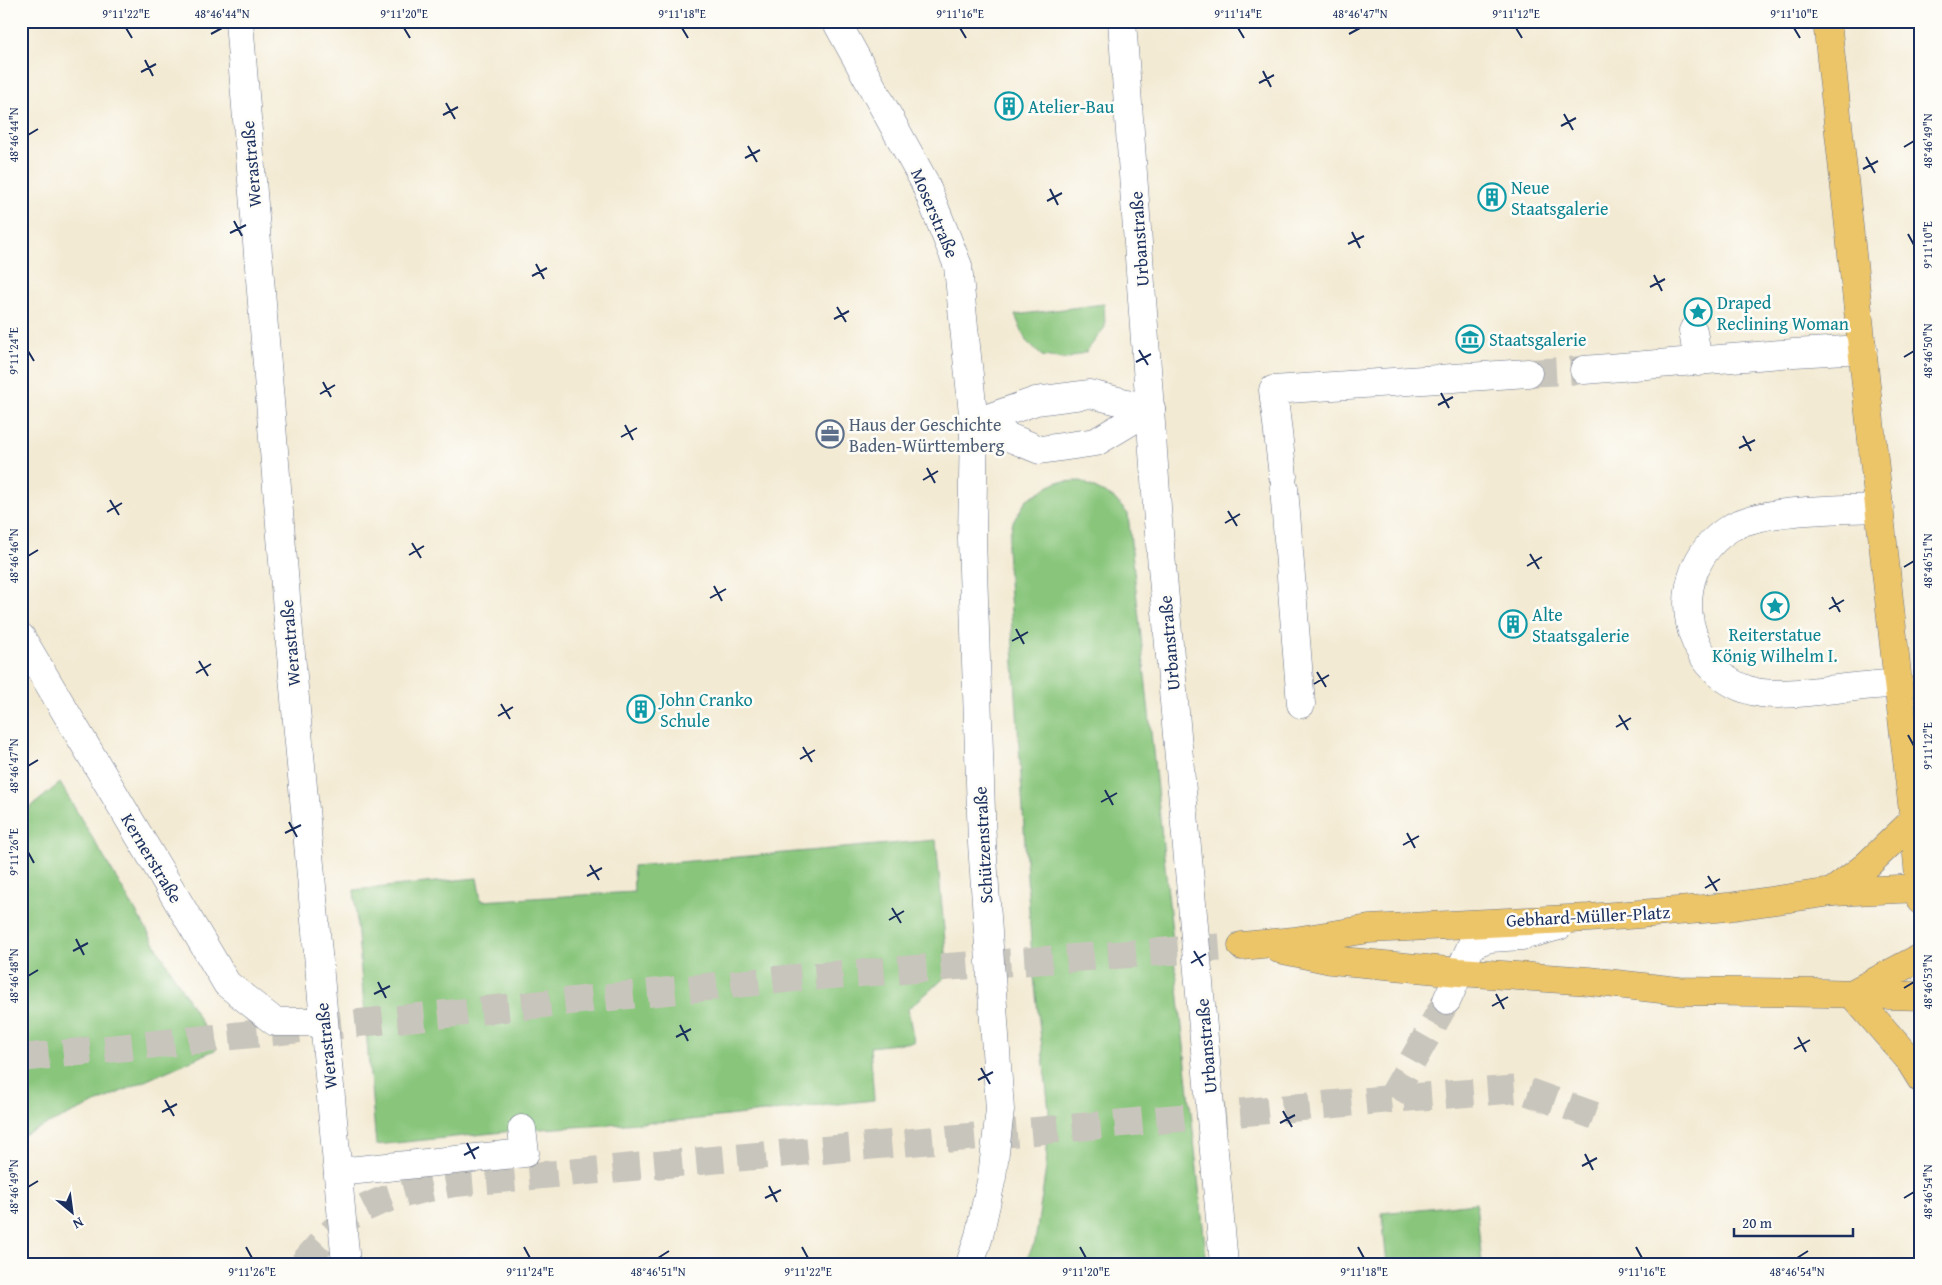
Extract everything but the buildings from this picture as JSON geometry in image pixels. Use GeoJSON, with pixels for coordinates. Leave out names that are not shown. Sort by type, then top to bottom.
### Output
{"type":"FeatureCollection","features":[{"type":"Feature","properties":{"kind":"main road"},"geometry":{"type":"LineString","coordinates":[[1827,21],[1898,683],[1919,859],[1920,892]]}},
{"type":"Feature","properties":{"kind":"main road"},"geometry":{"type":"LineString","coordinates":[[1898,683],[1921,716]]}},
{"type":"Feature","properties":{"kind":"main road"},"geometry":{"type":"LineString","coordinates":[[1832,892],[1866,866],[1914,820]]}},
{"type":"Feature","properties":{"kind":"main road","name":"Gebhard-Müller-Platz"},"geometry":{"type":"LineString","coordinates":[[1920,892],[1832,892],[1728,907],[1589,918],[1369,929],[1249,946],[1293,951],[1331,960],[1459,972],[1589,981],[1679,991],[1921,996]]}},
{"type":"Feature","properties":{"kind":"main road"},"geometry":{"type":"LineString","coordinates":[[1921,957],[1852,994],[1908,1058],[1921,1079]]}},
{"type":"Feature","properties":{"kind":"street","name":"Werastraße"},"geometry":{"type":"LineString","coordinates":[[239,21],[287,610],[346,1264]]}},
{"type":"Feature","properties":{"kind":"street","name":"Moserstraße"},"geometry":{"type":"LineString","coordinates":[[836,21],[924,181],[958,266],[974,423]]}},
{"type":"Feature","properties":{"kind":"street","name":"Urbanstraße"},"geometry":{"type":"LineString","coordinates":[[1122,21],[1158,520],[1224,1264]]}},
{"type":"Feature","properties":{"kind":"street"},"geometry":{"type":"LineString","coordinates":[[1693,331],[1698,362]]}},
{"type":"Feature","properties":{"kind":"street"},"geometry":{"type":"LineString","coordinates":[[1584,370],[1794,353],[1863,350]]}},
{"type":"Feature","properties":{"kind":"street"},"geometry":{"type":"LineString","coordinates":[[1301,704],[1283,482],[1273,390],[1528,373]]}},
{"type":"Feature","properties":{"kind":"street"},"geometry":{"type":"LineString","coordinates":[[974,423],[1036,401],[1090,394],[1151,409]]}},
{"type":"Feature","properties":{"kind":"street"},"geometry":{"type":"LineString","coordinates":[[974,423],[1040,450],[1096,442],[1151,409]]}},
{"type":"Feature","properties":{"kind":"street","name":"Schützenstraße"},"geometry":{"type":"LineString","coordinates":[[970,1264],[979,1236],[992,1178],[1000,1110],[981,833],[972,539],[974,423]]}},
{"type":"Feature","properties":{"kind":"street"},"geometry":{"type":"LineString","coordinates":[[1880,508],[1771,515],[1748,519],[1728,530],[1710,545],[1697,564],[1689,587],[1688,610],[1692,634],[1702,655],[1718,672],[1738,685],[1761,692],[1784,694],[1898,683]]}},
{"type":"Feature","properties":{"kind":"street","name":"Kernerstraße"},"geometry":{"type":"LineString","coordinates":[[21,637],[227,984],[275,1022],[323,1022]]}},
{"type":"Feature","properties":{"kind":"street"},"geometry":{"type":"LineString","coordinates":[[1447,1000],[1472,944],[1490,938],[1522,936],[1589,918]]}},
{"type":"Feature","properties":{"kind":"street"},"geometry":{"type":"LineString","coordinates":[[338,1172],[525,1152],[522,1129]]}},
{"type":"Feature","properties":{"kind":"green space"},"geometry":{"type":"Polygon","coordinates":[[[1104,304],[1105,327],[1086,352],[1067,359],[1042,356],[1026,341],[1015,315],[1104,304]]]}},
{"type":"Feature","properties":{"kind":"green space"},"geometry":{"type":"Polygon","coordinates":[[[1081,481],[1114,498],[1128,514],[1207,1264],[1024,1264],[1035,1242],[1046,1168],[1049,1110],[1032,959],[1007,547],[1013,522],[1027,499],[1057,482],[1081,481]]]}},
{"type":"Feature","properties":{"kind":"green space"},"geometry":{"type":"Polygon","coordinates":[[[60,783],[217,1049],[21,1136],[21,815],[60,783]]]}},
{"type":"Feature","properties":{"kind":"green space"},"geometry":{"type":"Polygon","coordinates":[[[936,840],[948,975],[908,1009],[914,1042],[870,1047],[874,1100],[690,1120],[523,1130],[376,1145],[354,890],[477,878],[481,901],[634,892],[633,866],[936,840]]]}},
{"type":"Feature","properties":{"kind":"green space"},"geometry":{"type":"Polygon","coordinates":[[[1476,1203],[1482,1264],[1387,1264],[1382,1213],[1476,1203]]]}},
{"type":"Feature","properties":{"kind":"tunnel"},"geometry":{"type":"LineString","coordinates":[[1528,373],[1584,370]]}},
{"type":"Feature","properties":{"kind":"tunnel"},"geometry":{"type":"LineString","coordinates":[[21,1058],[804,977],[1242,946]]}},
{"type":"Feature","properties":{"kind":"tunnel"},"geometry":{"type":"LineString","coordinates":[[1447,1000],[1391,1099],[1520,1089],[1598,1117]]}},
{"type":"Feature","properties":{"kind":"tunnel"},"geometry":{"type":"LineString","coordinates":[[303,1264],[337,1228],[352,1215],[370,1205],[418,1190],[455,1183],[1391,1099]]}},
{"type":"Feature","properties":{"kind":"place","name":"Atelier-Bau"},"geometry":{"type":"Point","coordinates":[1009,106]}},
{"type":"Feature","properties":{"kind":"place","name":"Neue Staatsgalerie"},"geometry":{"type":"Point","coordinates":[1492,197]}},
{"type":"Feature","properties":{"kind":"place","name":"Draped Reclining Woman"},"geometry":{"type":"Point","coordinates":[1698,312]}},
{"type":"Feature","properties":{"kind":"place","name":"Staatsgalerie"},"geometry":{"type":"Point","coordinates":[1470,339]}},
{"type":"Feature","properties":{"kind":"place","name":"Haus der Geschichte Baden-Württemberg"},"geometry":{"type":"Point","coordinates":[830,434]}},
{"type":"Feature","properties":{"kind":"place","name":"Reiterstatue König Wilhelm I."},"geometry":{"type":"Point","coordinates":[1775,606]}},
{"type":"Feature","properties":{"kind":"place","name":"Alte Staatsgalerie"},"geometry":{"type":"Point","coordinates":[1513,624]}},
{"type":"Feature","properties":{"kind":"place","name":"John Cranko Schule"},"geometry":{"type":"Point","coordinates":[641,709]}}]}
